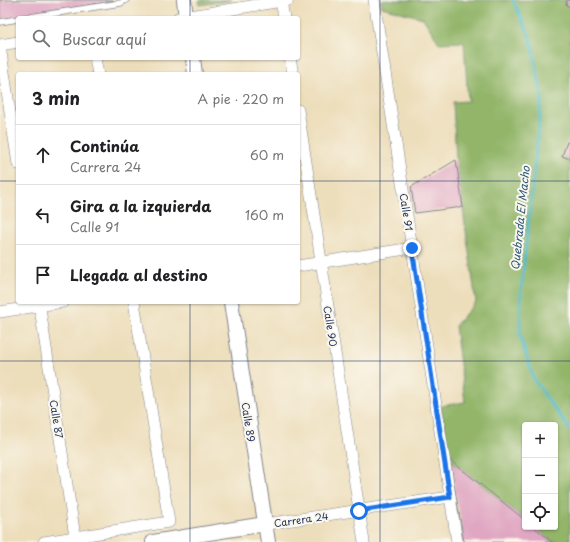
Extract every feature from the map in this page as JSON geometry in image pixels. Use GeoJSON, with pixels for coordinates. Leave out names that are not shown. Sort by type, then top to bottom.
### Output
{"type":"FeatureCollection","features":[{"type":"Feature","properties":{"kind":"street"},"geometry":{"type":"LineString","coordinates":[[183,16],[184,0]]}},
{"type":"Feature","properties":{"kind":"street"},"geometry":{"type":"LineString","coordinates":[[194,16],[285,0],[284,16]]}},
{"type":"Feature","properties":{"kind":"street","name":"Calle 91"},"geometry":{"type":"LineString","coordinates":[[374,0],[457,542]]}},
{"type":"Feature","properties":{"kind":"street"},"geometry":{"type":"LineString","coordinates":[[16,42],[0,46],[16,151]]}},
{"type":"Feature","properties":{"kind":"street"},"geometry":{"type":"LineString","coordinates":[[95,60],[98,72]]}},
{"type":"Feature","properties":{"kind":"street"},"geometry":{"type":"LineString","coordinates":[[193,60],[195,72]]}},
{"type":"Feature","properties":{"kind":"street"},"geometry":{"type":"LineString","coordinates":[[290,60],[292,72]]}},
{"type":"Feature","properties":{"kind":"street","name":"Calle 90"},"geometry":{"type":"LineString","coordinates":[[300,123],[364,542]]}},
{"type":"Feature","properties":{"kind":"street"},"geometry":{"type":"LineString","coordinates":[[300,266],[412,248]]}},
{"type":"Feature","properties":{"kind":"street"},"geometry":{"type":"LineString","coordinates":[[0,312],[39,304]]}},
{"type":"Feature","properties":{"kind":"street","name":"Calle 87"},"geometry":{"type":"LineString","coordinates":[[39,304],[75,537]]}},
{"type":"Feature","properties":{"kind":"street"},"geometry":{"type":"LineString","coordinates":[[44,542],[169,522],[134,304]]}},
{"type":"Feature","properties":{"kind":"street","name":"Calle 89"},"geometry":{"type":"LineString","coordinates":[[230,304],[268,542]]}},
{"type":"Feature","properties":{"kind":"street","name":"Carrera 24"},"geometry":{"type":"LineString","coordinates":[[153,542],[450,497]]}},
{"type":"Feature","properties":{"kind":"lane"},"geometry":{"type":"LineString","coordinates":[[37,16],[121,3],[126,0]]}},
{"type":"Feature","properties":{"kind":"lane"},"geometry":{"type":"LineString","coordinates":[[0,22],[16,19]]}},
{"type":"Feature","properties":{"kind":"green space"},"geometry":{"type":"Polygon","coordinates":[[[199,0],[232,0],[200,5],[199,0]]]}},
{"type":"Feature","properties":{"kind":"green space"},"geometry":{"type":"Polygon","coordinates":[[[381,0],[570,0],[570,542],[552,542],[538,530],[558,530],[558,422],[522,422],[522,518],[450,460],[441,406],[465,402],[455,326],[476,302],[456,160],[453,102],[468,101],[464,42],[439,43],[423,18],[382,7],[381,0]]]}},
{"type":"Feature","properties":{"kind":"building"},"geometry":{"type":"Polygon","coordinates":[[[0,0],[113,0],[113,1],[0,19],[0,0]]]}},
{"type":"Feature","properties":{"kind":"building"},"geometry":{"type":"Polygon","coordinates":[[[567,0],[570,0],[570,7],[566,5],[567,0]]]}},
{"type":"Feature","properties":{"kind":"building"},"geometry":{"type":"Polygon","coordinates":[[[567,142],[570,143],[570,159],[562,156],[567,142]]]}},
{"type":"Feature","properties":{"kind":"building"},"geometry":{"type":"Polygon","coordinates":[[[456,160],[463,207],[415,213],[411,187],[456,160]]]}},
{"type":"Feature","properties":{"kind":"building"},"geometry":{"type":"Polygon","coordinates":[[[450,460],[522,518],[522,530],[538,530],[552,542],[464,542],[450,460]]]}},
{"type":"Feature","properties":{"kind":"waterway","name":"Quebrada El Macho"},"geometry":{"type":"LineString","coordinates":[[513,0],[530,37],[542,96],[521,291],[520,336],[534,380],[570,430]]}},
{"type":"Feature","properties":{"kind":"route"},"geometry":{"type":"LineString","coordinates":[[359,511],[450,497],[412,248]]}}]}
